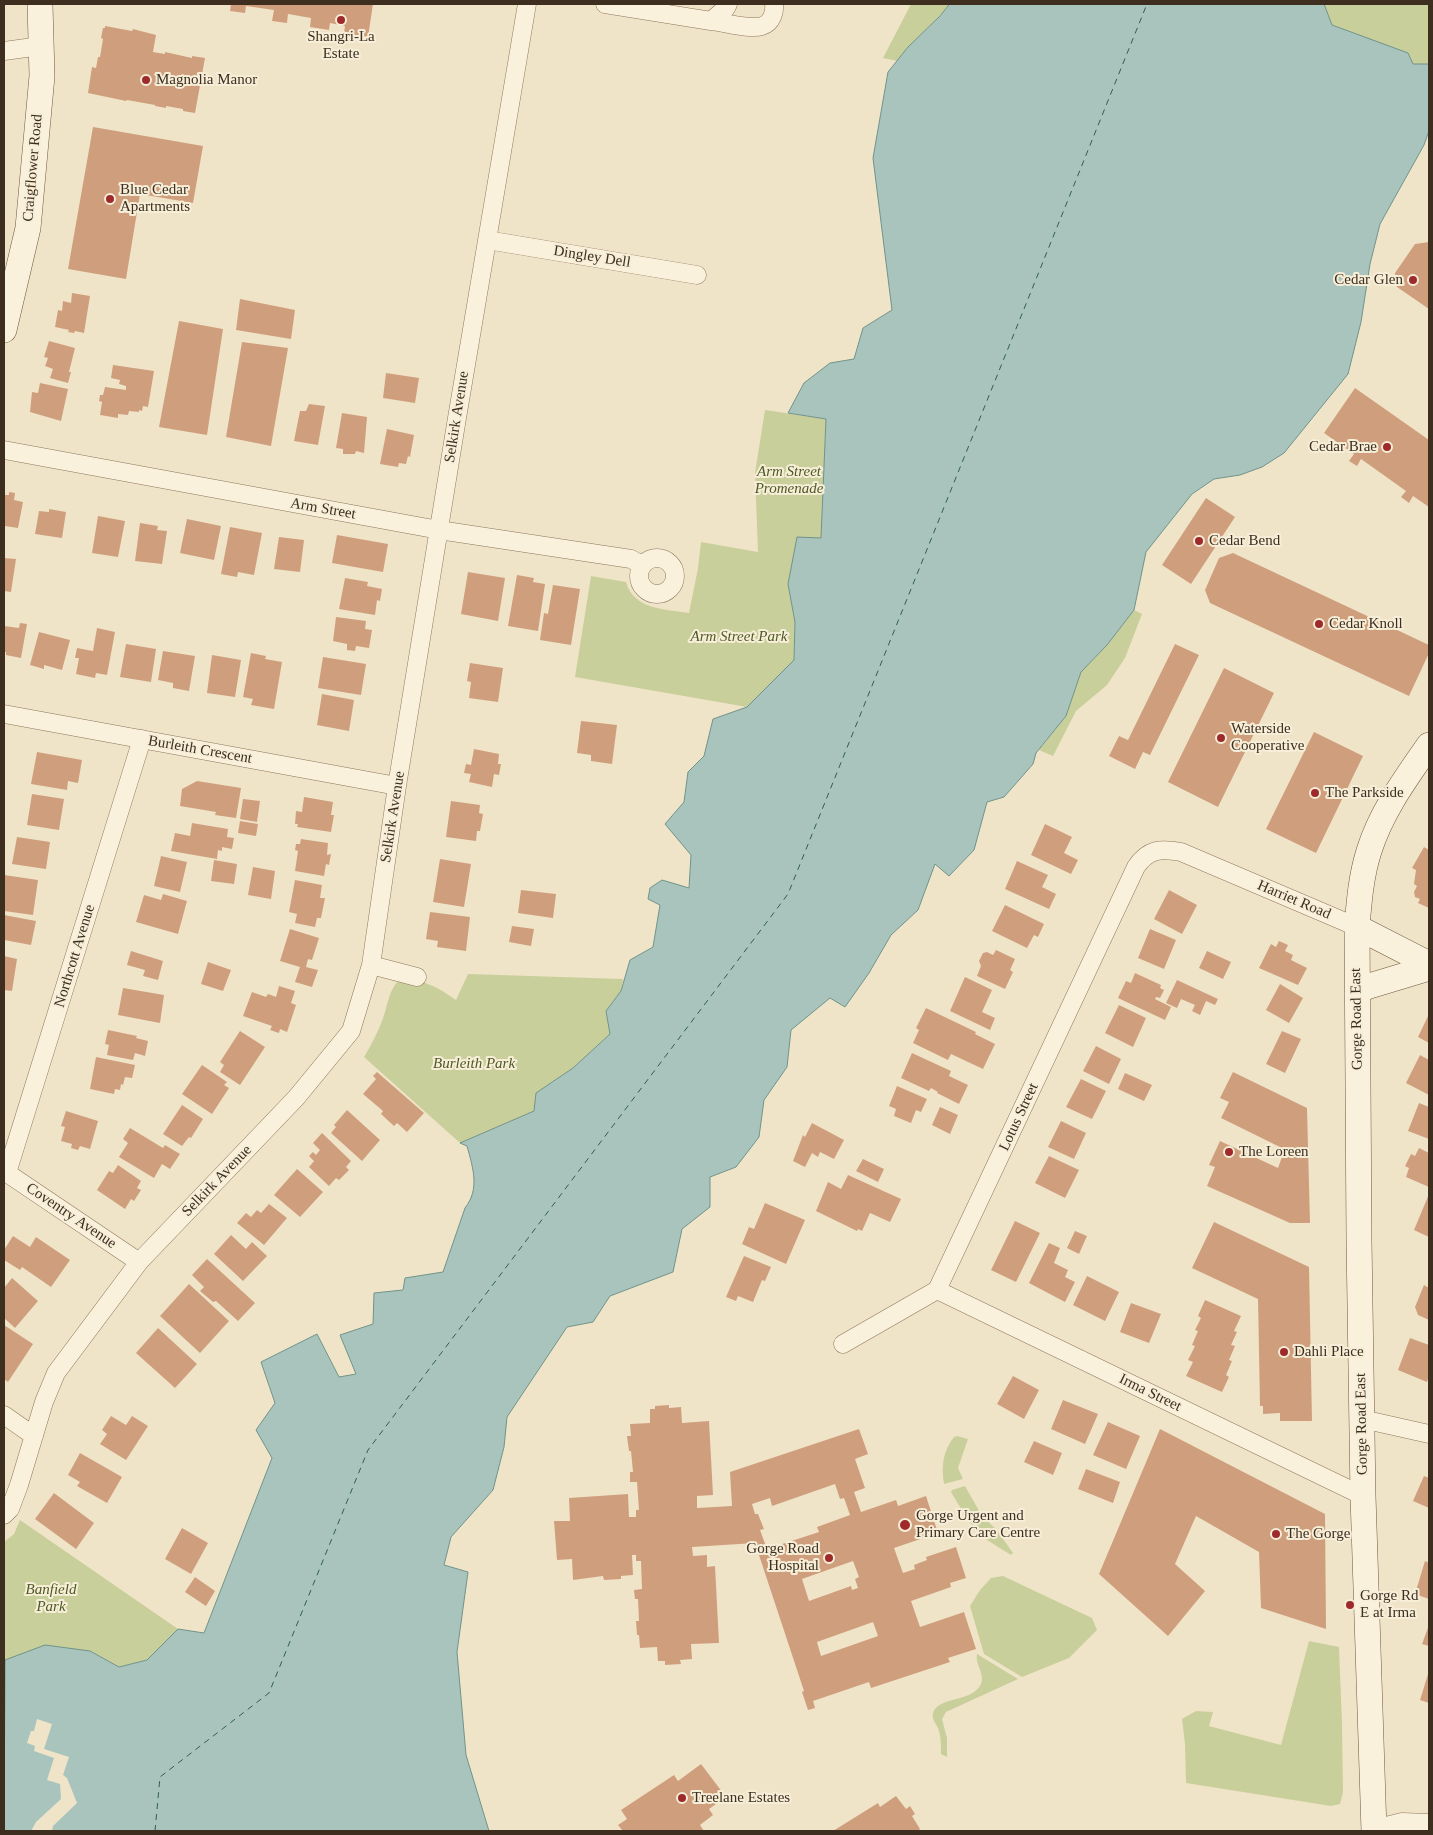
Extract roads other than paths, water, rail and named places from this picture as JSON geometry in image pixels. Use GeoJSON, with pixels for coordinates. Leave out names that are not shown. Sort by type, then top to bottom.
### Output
{"type":"FeatureCollection","features":[{"type":"Feature","properties":{"kind":"main road","name":"Craigflower Road"},"geometry":{"type":"LineString","coordinates":[[4,330],[28,228],[42,76],[40,4]]}},
{"type":"Feature","properties":{"kind":"main road","name":"Gorge Road East"},"geometry":{"type":"LineString","coordinates":[[1374,1830],[1363,1496],[1357,927],[1361,887],[1369,852],[1382,818],[1407,776],[1429,745]]}},
{"type":"Feature","properties":{"kind":"main road","name":"Harriet Road"},"geometry":{"type":"LineString","coordinates":[[1357,927],[1429,964]]}},
{"type":"Feature","properties":{"kind":"main road"},"geometry":{"type":"LineString","coordinates":[[1357,994],[1366,987],[1429,968]]}},
{"type":"Feature","properties":{"kind":"street","name":"Selkirk Avenue"},"geometry":{"type":"LineString","coordinates":[[4,1516],[10,1509],[19,1485],[44,1402],[56,1373],[139,1262],[296,1098],[351,1031],[371,965],[397,786],[527,4]]}},
{"type":"Feature","properties":{"kind":"street"},"geometry":{"type":"LineString","coordinates":[[605,4],[750,26],[763,26],[772,19],[774,4]]}},
{"type":"Feature","properties":{"kind":"street"},"geometry":{"type":"LineString","coordinates":[[711,21],[728,4]]}},
{"type":"Feature","properties":{"kind":"street"},"geometry":{"type":"LineString","coordinates":[[4,51],[41,46]]}},
{"type":"Feature","properties":{"kind":"street","name":"Dingley Dell"},"geometry":{"type":"LineString","coordinates":[[487,240],[698,275]]}},
{"type":"Feature","properties":{"kind":"street","name":"Arm Street"},"geometry":{"type":"LineString","coordinates":[[4,450],[439,530],[631,559],[642,566]]}},
{"type":"Feature","properties":{"kind":"street","name":"Burleith Crescent"},"geometry":{"type":"LineString","coordinates":[[4,714],[397,786]]}},
{"type":"Feature","properties":{"kind":"street","name":"Northcott Avenue"},"geometry":{"type":"LineString","coordinates":[[5,1172],[142,739]]}},
{"type":"Feature","properties":{"kind":"street","name":"Harriet Road"},"geometry":{"type":"LineString","coordinates":[[1154,852],[1166,849],[1181,852],[1357,927]]}},
{"type":"Feature","properties":{"kind":"street","name":"Lotus Street"},"geometry":{"type":"LineString","coordinates":[[937,1290],[1136,867],[1143,857],[1154,852]]}},
{"type":"Feature","properties":{"kind":"street"},"geometry":{"type":"LineString","coordinates":[[371,965],[417,977]]}},
{"type":"Feature","properties":{"kind":"street","name":"Coventry Avenue"},"geometry":{"type":"LineString","coordinates":[[5,1172],[139,1262]]}},
{"type":"Feature","properties":{"kind":"street"},"geometry":{"type":"LineString","coordinates":[[843,1344],[937,1290]]}},
{"type":"Feature","properties":{"kind":"street","name":"Irma Street"},"geometry":{"type":"LineString","coordinates":[[937,1290],[1363,1496]]}},
{"type":"Feature","properties":{"kind":"street"},"geometry":{"type":"LineString","coordinates":[[4,1415],[34,1436]]}},
{"type":"Feature","properties":{"kind":"street"},"geometry":{"type":"LineString","coordinates":[[1362,1419],[1429,1434]]}},
{"type":"Feature","properties":{"kind":"street"},"geometry":{"type":"LineString","coordinates":[[1374,1830],[1402,1822],[1429,1823]]}},
{"type":"Feature","properties":{"kind":"water"},"geometry":{"type":"Polygon","coordinates":[[[950,4],[1324,4],[1332,25],[1408,53],[1413,64],[1429,64],[1429,131],[1424,145],[1380,224],[1370,264],[1361,322],[1348,374],[1284,453],[1262,467],[1240,475],[1214,479],[1192,494],[1146,552],[1134,610],[1107,645],[1081,672],[1066,716],[1036,753],[1033,764],[1004,797],[987,802],[974,850],[949,876],[935,864],[918,910],[891,935],[869,973],[845,1007],[830,998],[791,1030],[787,1067],[764,1100],[759,1137],[736,1167],[710,1177],[710,1207],[682,1229],[673,1272],[610,1296],[593,1322],[567,1327],[507,1417],[504,1447],[493,1490],[451,1537],[444,1565],[468,1572],[457,1652],[466,1755],[489,1831],[4,1831],[5,1660],[45,1645],[90,1651],[119,1667],[147,1660],[178,1629],[204,1633],[272,1458],[256,1430],[275,1403],[261,1362],[317,1334],[339,1377],[356,1374],[340,1335],[373,1324],[374,1293],[403,1290],[405,1278],[443,1272],[474,1186],[473,1170],[467,1146],[460,1143],[534,1111],[536,1093],[573,1068],[610,1034],[606,1011],[621,991],[630,960],[653,947],[660,905],[648,899],[650,888],[662,880],[689,888],[691,855],[665,824],[684,802],[688,772],[704,756],[713,719],[747,707],[794,660],[795,622],[788,584],[797,537],[821,538],[826,419],[788,413],[804,383],[830,363],[854,359],[863,328],[892,310],[873,158],[888,72],[908,47],[950,4]]]}},
{"type":"Feature","properties":{"kind":"place","name":"Shangri-La Estate"},"geometry":{"type":"Point","coordinates":[341,20]}},
{"type":"Feature","properties":{"kind":"place","name":"Magnolia Manor"},"geometry":{"type":"Point","coordinates":[146,80]}},
{"type":"Feature","properties":{"kind":"place","name":"Blue Cedar Apartments"},"geometry":{"type":"Point","coordinates":[110,199]}},
{"type":"Feature","properties":{"kind":"place","name":"Cedar Glen"},"geometry":{"type":"Point","coordinates":[1413,280]}},
{"type":"Feature","properties":{"kind":"place","name":"Cedar Brae"},"geometry":{"type":"Point","coordinates":[1387,447]}},
{"type":"Feature","properties":{"kind":"place","name":"Cedar Bend"},"geometry":{"type":"Point","coordinates":[1199,541]}},
{"type":"Feature","properties":{"kind":"place","name":"Cedar Knoll"},"geometry":{"type":"Point","coordinates":[1319,624]}},
{"type":"Feature","properties":{"kind":"place","name":"Waterside Cooperative"},"geometry":{"type":"Point","coordinates":[1221,738]}},
{"type":"Feature","properties":{"kind":"place","name":"The Parkside"},"geometry":{"type":"Point","coordinates":[1315,793]}},
{"type":"Feature","properties":{"kind":"place","name":"The Loreen"},"geometry":{"type":"Point","coordinates":[1229,1152]}},
{"type":"Feature","properties":{"kind":"place","name":"Dahli Place"},"geometry":{"type":"Point","coordinates":[1284,1352]}},
{"type":"Feature","properties":{"kind":"place","name":"Gorge Urgent and Primary Care Centre"},"geometry":{"type":"Point","coordinates":[905,1525]}},
{"type":"Feature","properties":{"kind":"place","name":"The Gorge"},"geometry":{"type":"Point","coordinates":[1276,1534]}},
{"type":"Feature","properties":{"kind":"place","name":"Gorge Road Hospital"},"geometry":{"type":"Point","coordinates":[829,1558]}},
{"type":"Feature","properties":{"kind":"place","name":"Gorge Rd E at Irma"},"geometry":{"type":"Point","coordinates":[1350,1605]}},
{"type":"Feature","properties":{"kind":"place","name":"Treelane Estates"},"geometry":{"type":"Point","coordinates":[682,1798]}},
{"type":"Feature","properties":{"kind":"park label","name":"Arm Street Promenade"},"geometry":{"type":"Point","coordinates":[789,480]}},
{"type":"Feature","properties":{"kind":"park label","name":"Arm Street Park"},"geometry":{"type":"Point","coordinates":[739,637]}},
{"type":"Feature","properties":{"kind":"park label","name":"Burleith Park"},"geometry":{"type":"Point","coordinates":[474,1064]}},
{"type":"Feature","properties":{"kind":"park label","name":"Banfield Park"},"geometry":{"type":"Point","coordinates":[51,1598]}}]}
